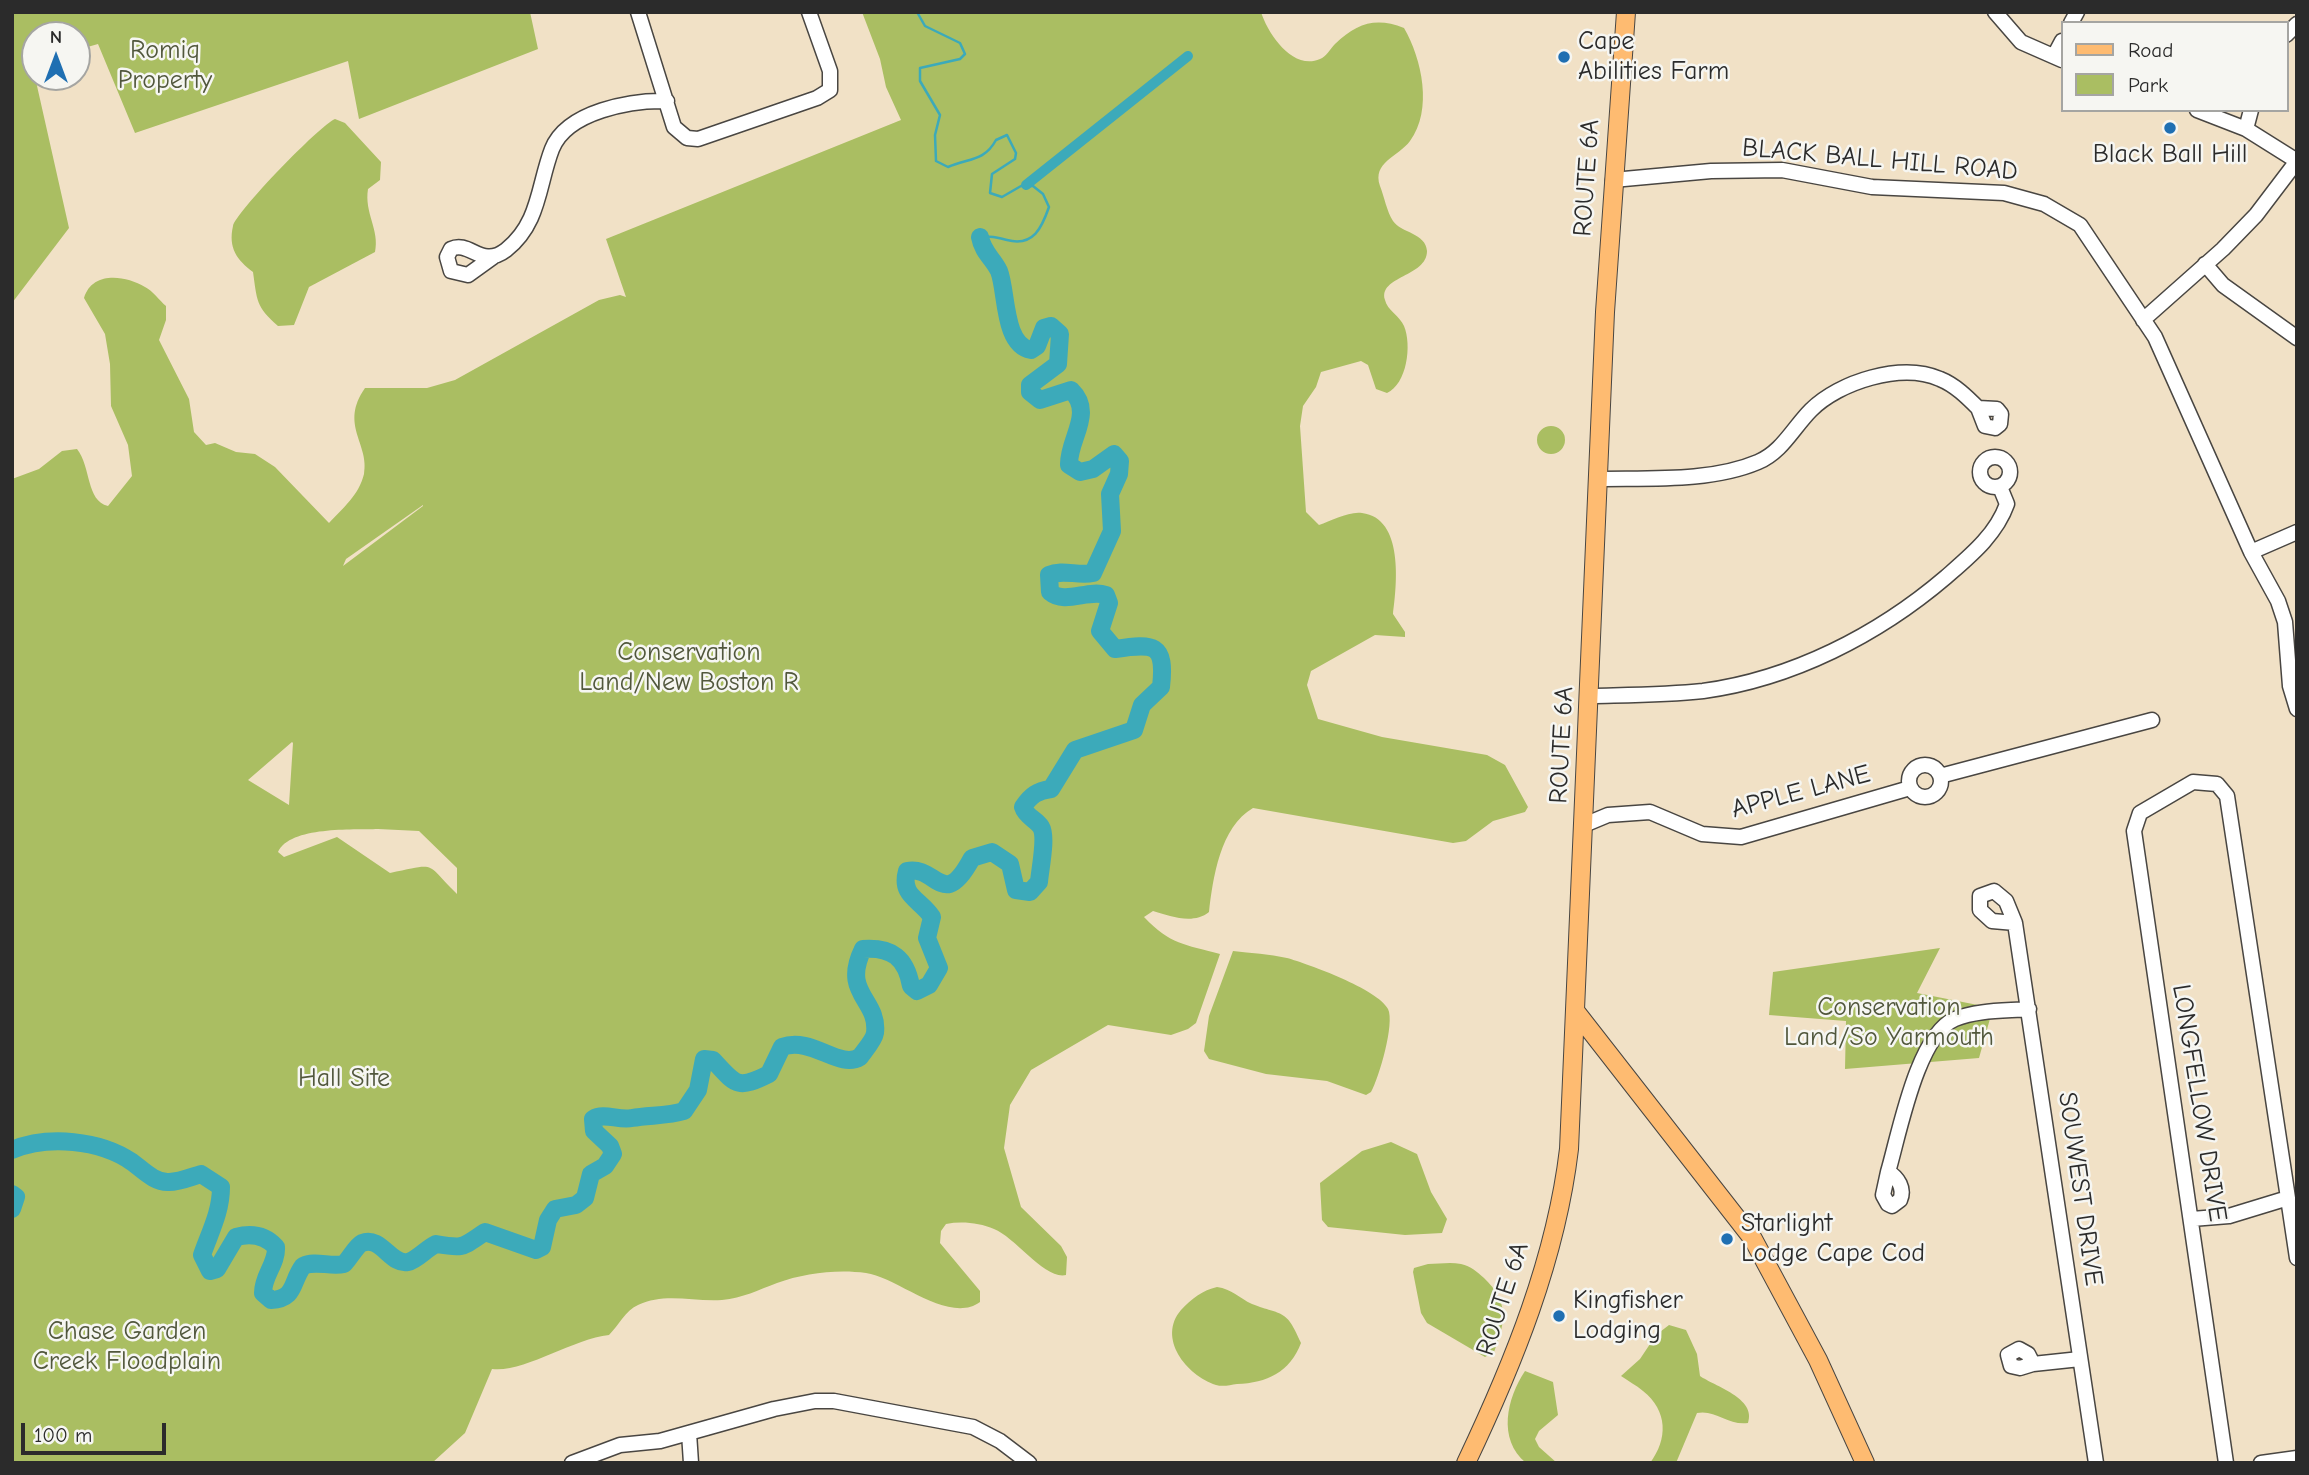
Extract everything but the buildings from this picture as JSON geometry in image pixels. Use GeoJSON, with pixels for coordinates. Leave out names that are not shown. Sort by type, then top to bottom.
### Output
{"type":"FeatureCollection","features":[{"type":"Feature","properties":{"kind":"main road","name":"ROUTE 6A"},"geometry":{"type":"LineString","coordinates":[[1466,1463],[1519,1345],[1560,1202],[1569,1149],[1613,180],[1626,12]]}},
{"type":"Feature","properties":{"kind":"main road"},"geometry":{"type":"LineString","coordinates":[[1576,1012],[1753,1239],[1818,1360],[1865,1463]]}},
{"type":"Feature","properties":{"kind":"street"},"geometry":{"type":"LineString","coordinates":[[638,12],[674,127],[687,138],[698,139],[830,90],[833,80],[809,12]]}},
{"type":"Feature","properties":{"kind":"street"},"geometry":{"type":"LineString","coordinates":[[1995,12],[2021,42],[2058,58]]}},
{"type":"Feature","properties":{"kind":"street"},"geometry":{"type":"LineString","coordinates":[[493,257],[506,249],[534,215],[551,152],[570,128],[584,118],[631,103],[667,101]]}},
{"type":"Feature","properties":{"kind":"street"},"geometry":{"type":"LineString","coordinates":[[2143,320],[2256,215],[2297,161],[2246,129],[2202,112]]}},
{"type":"Feature","properties":{"kind":"street"},"geometry":{"type":"LineString","coordinates":[[2246,129],[2250,112]]}},
{"type":"Feature","properties":{"kind":"street","name":"BLACK BALL HILL ROAD"},"geometry":{"type":"LineString","coordinates":[[1613,180],[1692,172],[1782,170],[1872,187],[1989,191],[2020,196],[2054,209],[2080,225],[2097,246],[2155,337],[2251,552],[2280,608],[2292,649],[2290,686],[2297,709]]}},
{"type":"Feature","properties":{"kind":"street"},"geometry":{"type":"LineString","coordinates":[[2205,264],[2223,285],[2297,338]]}},
{"type":"Feature","properties":{"kind":"street"},"geometry":{"type":"LineString","coordinates":[[1599,479],[1713,473],[1761,461],[1776,452],[1813,408],[1829,396],[1875,377],[1910,374],[1932,376],[1961,391],[1978,408]]}},
{"type":"Feature","properties":{"kind":"street"},"geometry":{"type":"LineString","coordinates":[[1591,696],[1703,691],[1752,681],[1843,646],[1902,612],[1929,592],[1989,536],[2007,504],[2000,486]]}},
{"type":"Feature","properties":{"kind":"street"},"geometry":{"type":"LineString","coordinates":[[2251,552],[2297,532]]}},
{"type":"Feature","properties":{"kind":"street","name":"APPLE LANE"},"geometry":{"type":"LineString","coordinates":[[1940,776],[2152,720]]}},
{"type":"Feature","properties":{"kind":"street","name":"APPLE LANE"},"geometry":{"type":"LineString","coordinates":[[1919,766],[1933,768],[1940,776],[1940,787],[1933,795],[1917,795],[1910,788],[1911,773],[1919,766]]}},
{"type":"Feature","properties":{"kind":"street","name":"LONGFELLOW DRIVE"},"geometry":{"type":"LineString","coordinates":[[2227,1463],[2134,825],[2140,813],[2193,782],[2217,784],[2227,796],[2288,1198]]}},
{"type":"Feature","properties":{"kind":"street","name":"APPLE LANE"},"geometry":{"type":"LineString","coordinates":[[1584,825],[1608,816],[1650,812],[1702,834],[1741,837],[1910,788]]}},
{"type":"Feature","properties":{"kind":"street","name":"SOUWEST DRIVE"},"geometry":{"type":"LineString","coordinates":[[2015,923],[2096,1463]]}},
{"type":"Feature","properties":{"kind":"street"},"geometry":{"type":"LineString","coordinates":[[1888,1172],[1917,1076],[1934,1036],[1941,1028],[1958,1018],[2029,1009]]}},
{"type":"Feature","properties":{"kind":"street"},"geometry":{"type":"LineString","coordinates":[[2192,1219],[2229,1216],[2288,1198],[2297,1258]]}},
{"type":"Feature","properties":{"kind":"street"},"geometry":{"type":"LineString","coordinates":[[2033,1363],[2080,1359]]}},
{"type":"Feature","properties":{"kind":"street"},"geometry":{"type":"LineString","coordinates":[[572,1463],[620,1445],[660,1441],[774,1409],[815,1401],[834,1401],[972,1427],[1000,1441],[1029,1463]]}},
{"type":"Feature","properties":{"kind":"street"},"geometry":{"type":"LineString","coordinates":[[689,1433],[691,1463]]}},
{"type":"Feature","properties":{"kind":"street"},"geometry":{"type":"LineString","coordinates":[[2260,1463],[2297,1458]]}},
{"type":"Feature","properties":{"kind":"green space","name":"Romiq Property"},"geometry":{"type":"Polygon","coordinates":[[[12,12],[530,12],[538,49],[359,119],[348,61],[135,133],[98,44],[91,46],[91,21],[21,21],[21,91],[38,91],[69,228],[12,303],[12,12]]]}},
{"type":"Feature","properties":{"kind":"green space"},"geometry":{"type":"Polygon","coordinates":[[[862,12],[1261,12],[1269,30],[1283,48],[1300,60],[1310,61],[1322,58],[1343,37],[1367,24],[1384,23],[1404,28],[1420,69],[1423,100],[1421,115],[1410,141],[1387,160],[1378,178],[1393,221],[1422,240],[1427,251],[1425,260],[1419,266],[1395,281],[1385,292],[1386,304],[1402,322],[1406,334],[1406,363],[1399,381],[1387,393],[1376,389],[1368,365],[1361,361],[1321,372],[1316,387],[1303,406],[1300,426],[1306,512],[1319,525],[1346,515],[1362,513],[1376,518],[1385,527],[1395,554],[1393,614],[1405,632],[1405,637],[1375,635],[1311,671],[1307,685],[1318,719],[1382,737],[1487,755],[1505,765],[1528,807],[1525,812],[1493,821],[1466,841],[1453,843],[1253,808],[1242,817],[1233,827],[1220,854],[1209,912],[1189,919],[1153,911],[1144,917],[1170,938],[1220,954],[1196,1023],[1171,1035],[1108,1025],[1031,1070],[1010,1105],[1004,1148],[1021,1207],[1061,1246],[1067,1257],[1066,1275],[1049,1271],[994,1229],[977,1224],[958,1223],[946,1224],[941,1231],[940,1243],[980,1291],[980,1302],[967,1308],[938,1304],[879,1276],[844,1271],[798,1277],[730,1299],[669,1298],[648,1301],[629,1311],[609,1335],[519,1366],[492,1369],[465,1433],[432,1463],[12,1463],[12,479],[39,469],[62,451],[77,449],[85,464],[92,490],[101,503],[108,506],[132,476],[128,445],[111,406],[110,364],[105,334],[84,298],[88,289],[102,279],[119,278],[137,283],[153,293],[166,306],[166,320],[159,340],[189,399],[194,432],[206,445],[215,443],[236,452],[255,454],[275,467],[329,523],[362,482],[365,463],[355,424],[355,413],[365,388],[427,388],[455,380],[599,300],[620,295],[626,297],[606,239],[901,120],[886,87],[880,59],[862,12]],[[423,506],[346,559],[343,566],[423,506]],[[292,742],[248,780],[289,805],[293,743],[292,742]],[[339,830],[295,838],[278,852],[284,857],[337,837],[390,873],[430,868],[457,894],[457,868],[419,831],[339,830]]]}},
{"type":"Feature","properties":{"kind":"green space"},"geometry":{"type":"Polygon","coordinates":[[[335,119],[345,123],[381,162],[380,180],[368,189],[367,198],[375,236],[375,252],[309,287],[294,325],[278,326],[265,313],[259,302],[253,272],[235,253],[232,241],[233,226],[248,204],[279,170],[313,136],[335,119]]]}},
{"type":"Feature","properties":{"kind":"green space"},"geometry":{"type":"Polygon","coordinates":[[[1551,426],[1561,430],[1565,440],[1561,450],[1551,454],[1541,450],[1537,440],[1541,430],[1551,426]]]}},
{"type":"Feature","properties":{"kind":"green space","name":"Conservation Land/So Yarmouth"},"geometry":{"type":"Polygon","coordinates":[[[1940,948],[1917,993],[1993,1008],[1979,1058],[1845,1069],[1846,1021],[1769,1015],[1773,972],[1940,948]]]}},
{"type":"Feature","properties":{"kind":"green space"},"geometry":{"type":"Polygon","coordinates":[[[1233,951],[1297,961],[1342,978],[1382,1001],[1390,1016],[1388,1038],[1371,1092],[1366,1095],[1327,1081],[1266,1074],[1209,1059],[1204,1051],[1209,1016],[1233,951]]]}},
{"type":"Feature","properties":{"kind":"green space"},"geometry":{"type":"Polygon","coordinates":[[[1391,1142],[1417,1154],[1431,1192],[1447,1219],[1442,1233],[1405,1235],[1328,1227],[1322,1220],[1320,1183],[1362,1151],[1391,1142]]]}},
{"type":"Feature","properties":{"kind":"green space"},"geometry":{"type":"Polygon","coordinates":[[[1428,1264],[1465,1265],[1484,1278],[1498,1295],[1503,1321],[1494,1352],[1485,1357],[1427,1323],[1421,1313],[1413,1272],[1414,1268],[1428,1264]]]}},
{"type":"Feature","properties":{"kind":"green space"},"geometry":{"type":"Polygon","coordinates":[[[1217,1287],[1287,1318],[1301,1343],[1291,1362],[1268,1378],[1221,1386],[1205,1380],[1185,1364],[1174,1343],[1174,1321],[1193,1299],[1217,1287]]]}},
{"type":"Feature","properties":{"kind":"green space"},"geometry":{"type":"Polygon","coordinates":[[[1669,1325],[1686,1330],[1697,1354],[1700,1376],[1740,1400],[1749,1414],[1748,1423],[1735,1422],[1710,1413],[1697,1413],[1676,1463],[1650,1463],[1660,1444],[1663,1426],[1661,1416],[1651,1399],[1621,1376],[1640,1359],[1656,1335],[1669,1325]]]}},
{"type":"Feature","properties":{"kind":"green space"},"geometry":{"type":"Polygon","coordinates":[[[1525,1371],[1553,1382],[1558,1415],[1539,1431],[1535,1439],[1539,1447],[1557,1463],[1526,1463],[1511,1442],[1508,1430],[1510,1406],[1513,1393],[1525,1371]]]}},
{"type":"Feature","properties":{"kind":"waterway"},"geometry":{"type":"LineString","coordinates":[[917,12],[925,26],[960,43],[965,54],[960,59],[920,68],[920,81],[940,115],[935,135],[936,161],[948,167],[981,156],[996,140],[1007,135],[1016,153],[1015,159],[992,174],[990,193],[1002,197],[1021,186],[1033,186],[1043,194],[1049,207],[1036,234],[1024,241],[980,237]]}},
{"type":"Feature","properties":{"kind":"waterway"},"geometry":{"type":"LineString","coordinates":[[1026,185],[1188,56]]}},
{"type":"Feature","properties":{"kind":"waterway"},"geometry":{"type":"LineString","coordinates":[[12,1150],[41,1142],[74,1142],[119,1155],[164,1182],[201,1174],[221,1187],[217,1213],[202,1255],[210,1271],[217,1269],[236,1237],[252,1235],[262,1238],[276,1247],[263,1293],[271,1300],[285,1297],[289,1293],[303,1266],[344,1264],[362,1243],[375,1243],[402,1262],[411,1261],[436,1244],[463,1246],[485,1232],[536,1250],[542,1247],[548,1220],[555,1209],[576,1205],[585,1198],[591,1174],[605,1166],[613,1154],[610,1146],[594,1131],[593,1119],[602,1116],[627,1119],[684,1111],[698,1090],[704,1059],[713,1060],[732,1080],[743,1083],[769,1074],[782,1047],[804,1046],[843,1059],[860,1057],[875,1033],[875,1021],[856,976],[863,949],[882,950],[896,956],[905,968],[911,986],[917,991],[929,985],[939,968],[927,938],[932,917],[909,892],[906,886],[907,871],[917,871],[947,884],[954,882],[962,874],[972,858],[992,852],[1010,864],[1016,890],[1030,892],[1039,882],[1043,832],[1023,807],[1035,794],[1051,789],[1075,750],[1134,730],[1142,705],[1161,687],[1161,662],[1154,649],[1139,646],[1115,649],[1100,631],[1109,603],[1106,595],[1063,597],[1050,592],[1049,575],[1093,573],[1112,531],[1110,494],[1119,474],[1120,461],[1114,454],[1093,469],[1080,472],[1069,465],[1081,417],[1078,399],[1071,390],[1040,400],[1030,392],[1030,385],[1058,364],[1060,334],[1051,326],[1044,328],[1037,346],[1031,350],[1022,346],[1015,338],[1007,316],[999,271],[983,247],[980,237]]}},
{"type":"Feature","properties":{"kind":"waterway"},"geometry":{"type":"LineString","coordinates":[[12,1194],[16,1197],[12,1209]]}},
{"type":"Feature","properties":{"kind":"place","name":"Cape Abilities Farm"},"geometry":{"type":"Point","coordinates":[1564,57]}},
{"type":"Feature","properties":{"kind":"place","name":"Black Ball Hill"},"geometry":{"type":"Point","coordinates":[2170,128]}},
{"type":"Feature","properties":{"kind":"place","name":"Starlight Lodge Cape Cod"},"geometry":{"type":"Point","coordinates":[1727,1239]}},
{"type":"Feature","properties":{"kind":"place","name":"Kingfisher Lodging"},"geometry":{"type":"Point","coordinates":[1559,1316]}},
{"type":"Feature","properties":{"kind":"park label","name":"Conservation Land/New Boston R"},"geometry":{"type":"Point","coordinates":[689,668]}},
{"type":"Feature","properties":{"kind":"park label","name":"Hall Site"},"geometry":{"type":"Point","coordinates":[344,1079]}},
{"type":"Feature","properties":{"kind":"park label","name":"Chase Garden Creek Floodplain"},"geometry":{"type":"Point","coordinates":[127,1347]}}]}
